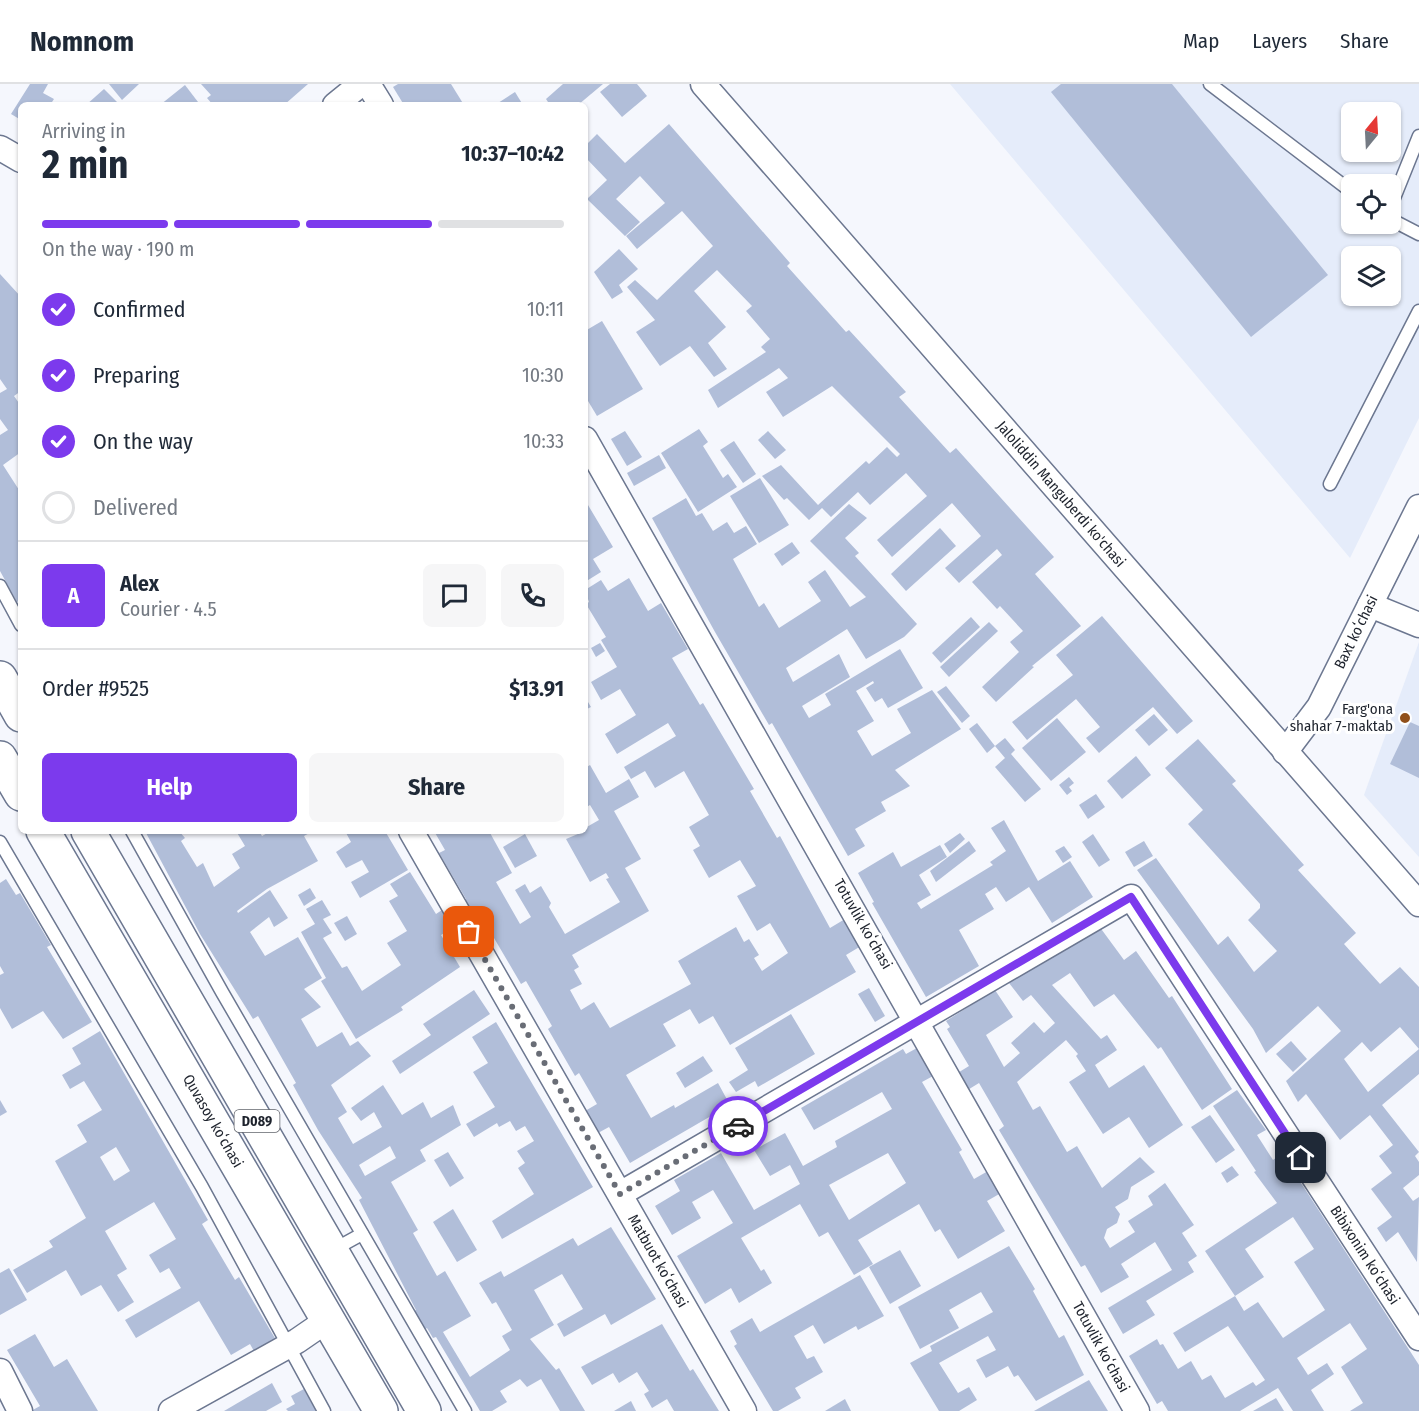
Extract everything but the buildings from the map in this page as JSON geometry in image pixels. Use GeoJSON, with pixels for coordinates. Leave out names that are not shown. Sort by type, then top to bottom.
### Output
{"type":"FeatureCollection","features":[{"type":"Feature","properties":{"kind":"main road"},"geometry":{"type":"LineString","coordinates":[[0,678],[18,710]]}},
{"type":"Feature","properties":{"kind":"main road"},"geometry":{"type":"LineString","coordinates":[[0,758],[18,789]]}},
{"type":"Feature","properties":{"kind":"main road","name":"Quvasoy koʻchasi"},"geometry":{"type":"LineString","coordinates":[[45,834],[381,1411]]}},
{"type":"Feature","properties":{"kind":"main road","name":"D089"},"geometry":{"type":"LineString","coordinates":[[90,834],[424,1411]]}},
{"type":"Feature","properties":{"kind":"street"},"geometry":{"type":"LineString","coordinates":[[339,102],[361,84]]}},
{"type":"Feature","properties":{"kind":"street"},"geometry":{"type":"LineString","coordinates":[[368,84],[379,102]]}},
{"type":"Feature","properties":{"kind":"street","name":"Jaloliddin Manguberdi ko'chasi"},"geometry":{"type":"LineString","coordinates":[[703,84],[1419,904]]}},
{"type":"Feature","properties":{"kind":"street"},"geometry":{"type":"LineString","coordinates":[[0,148],[18,158]]}},
{"type":"Feature","properties":{"kind":"street","name":"Totuvlik koʻchasi"},"geometry":{"type":"LineString","coordinates":[[588,450],[595,476],[918,1022],[1137,1411]]}},
{"type":"Feature","properties":{"kind":"street","name":"Baxt koʻchasi"},"geometry":{"type":"LineString","coordinates":[[1286,752],[1319,707],[1419,507]]}},
{"type":"Feature","properties":{"kind":"street"},"geometry":{"type":"LineString","coordinates":[[1370,605],[1419,625]]}},
{"type":"Feature","properties":{"kind":"street","name":"Matbuot koʻchasi"},"geometry":{"type":"LineString","coordinates":[[413,834],[744,1411]]}},
{"type":"Feature","properties":{"kind":"street","name":"Bibixonim koʻchasi"},"geometry":{"type":"LineString","coordinates":[[918,1022],[1131,897],[1419,1338]]}},
{"type":"Feature","properties":{"kind":"street"},"geometry":{"type":"LineString","coordinates":[[620,1194],[918,1022]]}},
{"type":"Feature","properties":{"kind":"street"},"geometry":{"type":"LineString","coordinates":[[171,1411],[287,1346],[335,1330]]}},
{"type":"Feature","properties":{"kind":"street"},"geometry":{"type":"LineString","coordinates":[[0,1371],[20,1411]]}},
{"type":"Feature","properties":{"kind":"lane"},"geometry":{"type":"LineString","coordinates":[[1210,84],[1341,184]]}},
{"type":"Feature","properties":{"kind":"lane"},"geometry":{"type":"LineString","coordinates":[[1401,181],[1419,136]]}},
{"type":"Feature","properties":{"kind":"lane"},"geometry":{"type":"LineString","coordinates":[[1401,225],[1419,234]]}},
{"type":"Feature","properties":{"kind":"lane"},"geometry":{"type":"LineString","coordinates":[[1330,484],[1419,311]]}},
{"type":"Feature","properties":{"kind":"lane"},"geometry":{"type":"LineString","coordinates":[[0,586],[18,619]]}},
{"type":"Feature","properties":{"kind":"lane"},"geometry":{"type":"LineString","coordinates":[[134,834],[465,1411]]}},
{"type":"Feature","properties":{"kind":"lane"},"geometry":{"type":"LineString","coordinates":[[0,842],[202,1187],[324,1411]]}},
{"type":"Feature","properties":{"kind":"lane"},"geometry":{"type":"LineString","coordinates":[[332,1250],[362,1234]]}},
{"type":"Feature","properties":{"kind":"shaded area"},"geometry":{"type":"Polygon","coordinates":[[[950,84],[1419,84],[1419,418],[1350,558],[950,84]]]}},
{"type":"Feature","properties":{"kind":"shaded area","name":"Farg'ona shahar 7-maktab"},"geometry":{"type":"Polygon","coordinates":[[[1419,642],[1419,857],[1364,795],[1419,642]]]}},
{"type":"Feature","properties":{"kind":"way so far"},"geometry":{"type":"LineString","coordinates":[[469,932],[620,1194],[738,1126]]}},
{"type":"Feature","properties":{"kind":"place","name":"Farg'ona shahar 7-maktab"},"geometry":{"type":"Point","coordinates":[1405,718]}},
{"type":"Feature","properties":{"kind":"route"},"geometry":{"type":"LineString","coordinates":[[738,1126],[1131,897],[1301,1158]]}}]}
